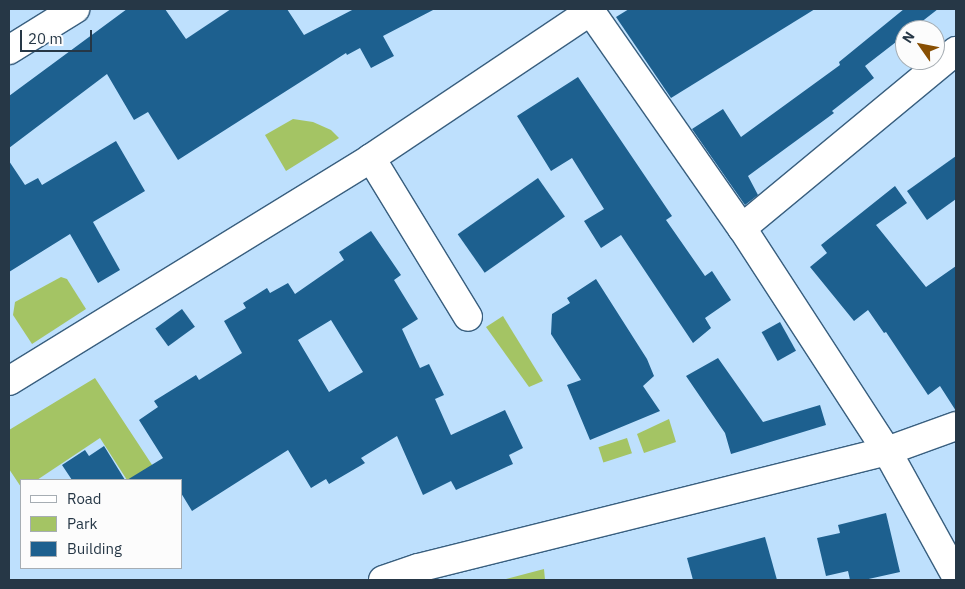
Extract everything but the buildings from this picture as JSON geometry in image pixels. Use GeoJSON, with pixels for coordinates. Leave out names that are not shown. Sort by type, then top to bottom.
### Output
{"type":"FeatureCollection","features":[{"type":"Feature","properties":{"kind":"street"},"geometry":{"type":"LineString","coordinates":[[9,50],[74,9]]}},
{"type":"Feature","properties":{"kind":"street"},"geometry":{"type":"LineString","coordinates":[[9,381],[371,158],[590,10],[742,228],[887,452],[956,576]]}},
{"type":"Feature","properties":{"kind":"street"},"geometry":{"type":"LineString","coordinates":[[742,228],[956,51]]}},
{"type":"Feature","properties":{"kind":"street"},"geometry":{"type":"LineString","coordinates":[[371,158],[468,317]]}},
{"type":"Feature","properties":{"kind":"street"},"geometry":{"type":"LineString","coordinates":[[383,580],[418,568],[887,452],[956,426]]}},
{"type":"Feature","properties":{"kind":"green space"},"geometry":{"type":"Polygon","coordinates":[[[293,119],[313,122],[331,130],[339,138],[286,171],[265,135],[293,119]]]}},
{"type":"Feature","properties":{"kind":"green space"},"geometry":{"type":"Polygon","coordinates":[[[61,277],[67,279],[86,309],[32,344],[13,315],[15,302],[61,277]]]}},
{"type":"Feature","properties":{"kind":"green space"},"geometry":{"type":"Polygon","coordinates":[[[503,316],[543,381],[529,387],[486,327],[503,316]]]}},
{"type":"Feature","properties":{"kind":"green space"},"geometry":{"type":"Polygon","coordinates":[[[95,378],[161,479],[126,479],[100,438],[38,479],[20,479],[20,486],[9,469],[9,430],[95,378]]]}},
{"type":"Feature","properties":{"kind":"green space"},"geometry":{"type":"Polygon","coordinates":[[[669,419],[676,442],[644,453],[637,434],[669,419]]]}},
{"type":"Feature","properties":{"kind":"green space"},"geometry":{"type":"Polygon","coordinates":[[[627,438],[632,453],[603,462],[598,447],[627,438]]]}},
{"type":"Feature","properties":{"kind":"green space"},"geometry":{"type":"Polygon","coordinates":[[[544,569],[545,580],[502,580],[544,569]]]}}]}
